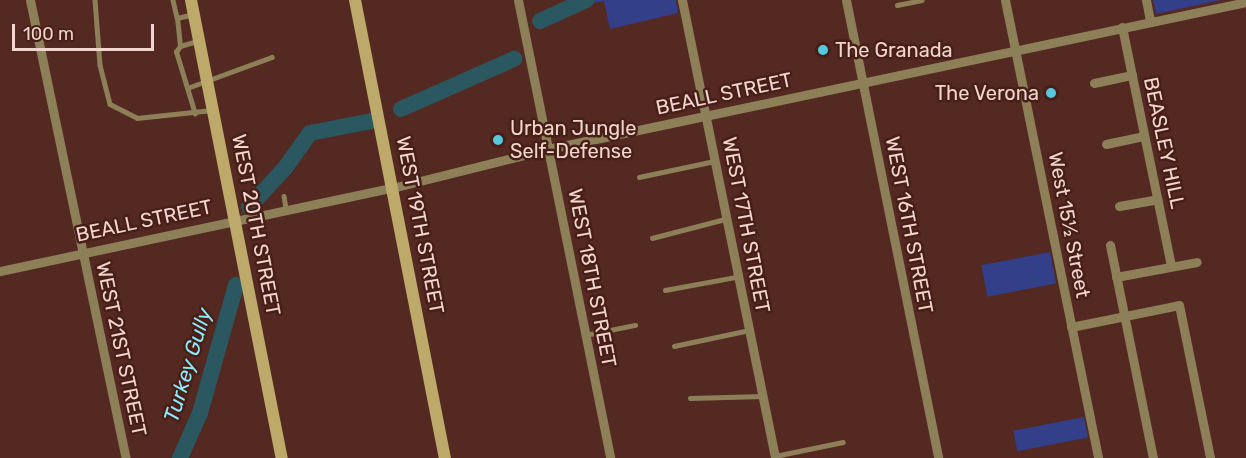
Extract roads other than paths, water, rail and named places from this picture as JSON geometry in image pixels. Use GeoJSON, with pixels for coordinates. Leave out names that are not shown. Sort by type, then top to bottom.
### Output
{"type":"FeatureCollection","features":[{"type":"Feature","properties":{"kind":"main road","name":"WEST 20TH STREET"},"geometry":{"type":"LineString","coordinates":[[191,0],[282,458]]}},
{"type":"Feature","properties":{"kind":"main road","name":"WEST 19TH STREET"},"geometry":{"type":"LineString","coordinates":[[355,0],[371,98],[392,188],[445,458]]}},
{"type":"Feature","properties":{"kind":"street","name":"WEST 21ST STREET"},"geometry":{"type":"LineString","coordinates":[[30,0],[126,458]]}},
{"type":"Feature","properties":{"kind":"street","name":"WEST 18TH STREET"},"geometry":{"type":"LineString","coordinates":[[518,0],[610,458]]}},
{"type":"Feature","properties":{"kind":"street","name":"WEST 17TH STREET"},"geometry":{"type":"LineString","coordinates":[[682,0],[736,277],[750,330],[775,457]]}},
{"type":"Feature","properties":{"kind":"street","name":"WEST 16TH STREET"},"geometry":{"type":"LineString","coordinates":[[846,0],[938,458]]}},
{"type":"Feature","properties":{"kind":"street","name":"West 15½ Street"},"geometry":{"type":"LineString","coordinates":[[1005,0],[1098,458]]}},
{"type":"Feature","properties":{"kind":"street"},"geometry":{"type":"LineString","coordinates":[[1146,0],[1150,21]]}},
{"type":"Feature","properties":{"kind":"street","name":"BEALL STREET"},"geometry":{"type":"LineString","coordinates":[[0,271],[235,219],[392,188],[548,149],[1246,2]]}},
{"type":"Feature","properties":{"kind":"street","name":"BEASLEY HILL"},"geometry":{"type":"LineString","coordinates":[[1122,27],[1171,266]]}},
{"type":"Feature","properties":{"kind":"street"},"geometry":{"type":"LineString","coordinates":[[1094,83],[1132,75]]}},
{"type":"Feature","properties":{"kind":"street"},"geometry":{"type":"LineString","coordinates":[[1106,144],[1144,136]]}},
{"type":"Feature","properties":{"kind":"street"},"geometry":{"type":"LineString","coordinates":[[1119,206],[1157,199]]}},
{"type":"Feature","properties":{"kind":"street"},"geometry":{"type":"LineString","coordinates":[[1110,245],[1153,458]]}},
{"type":"Feature","properties":{"kind":"street"},"geometry":{"type":"LineString","coordinates":[[1116,277],[1197,262]]}},
{"type":"Feature","properties":{"kind":"street"},"geometry":{"type":"LineString","coordinates":[[1071,327],[1179,305],[1210,458]]}},
{"type":"Feature","properties":{"kind":"lane"},"geometry":{"type":"LineString","coordinates":[[95,0],[100,65],[110,104],[137,118],[195,114],[213,110]]}},
{"type":"Feature","properties":{"kind":"lane"},"geometry":{"type":"LineString","coordinates":[[173,0],[180,46]]}},
{"type":"Feature","properties":{"kind":"lane"},"geometry":{"type":"LineString","coordinates":[[897,5],[922,0]]}},
{"type":"Feature","properties":{"kind":"lane"},"geometry":{"type":"LineString","coordinates":[[177,18],[194,14]]}},
{"type":"Feature","properties":{"kind":"lane"},"geometry":{"type":"LineString","coordinates":[[195,114],[190,87],[180,69],[176,52],[180,46],[199,40]]}},
{"type":"Feature","properties":{"kind":"lane"},"geometry":{"type":"LineString","coordinates":[[190,87],[207,78],[272,57]]}},
{"type":"Feature","properties":{"kind":"lane"},"geometry":{"type":"LineString","coordinates":[[639,177],[715,161]]}},
{"type":"Feature","properties":{"kind":"lane"},"geometry":{"type":"LineString","coordinates":[[284,196],[286,209]]}},
{"type":"Feature","properties":{"kind":"lane"},"geometry":{"type":"LineString","coordinates":[[652,238],[725,219]]}},
{"type":"Feature","properties":{"kind":"lane"},"geometry":{"type":"LineString","coordinates":[[665,290],[736,277]]}},
{"type":"Feature","properties":{"kind":"lane"},"geometry":{"type":"LineString","coordinates":[[585,335],[635,325]]}},
{"type":"Feature","properties":{"kind":"lane"},"geometry":{"type":"LineString","coordinates":[[674,346],[750,330]]}},
{"type":"Feature","properties":{"kind":"lane"},"geometry":{"type":"LineString","coordinates":[[690,398],[763,396]]}},
{"type":"Feature","properties":{"kind":"lane"},"geometry":{"type":"LineString","coordinates":[[775,457],[843,442]]}},
{"type":"Feature","properties":{"kind":"waterway","name":"Turkey Gully"},"geometry":{"type":"LineString","coordinates":[[540,21],[586,0]]}},
{"type":"Feature","properties":{"kind":"waterway","name":"Turkey Gully"},"geometry":{"type":"LineString","coordinates":[[401,109],[514,59]]}},
{"type":"Feature","properties":{"kind":"waterway","name":"Turkey Gully"},"geometry":{"type":"LineString","coordinates":[[249,207],[285,168],[310,133],[371,121]]}},
{"type":"Feature","properties":{"kind":"waterway","name":"Turkey Gully"},"geometry":{"type":"LineString","coordinates":[[180,458],[200,413],[236,285]]}},
{"type":"Feature","properties":{"kind":"place","name":"The Granada"},"geometry":{"type":"Point","coordinates":[823,50]}},
{"type":"Feature","properties":{"kind":"place","name":"The Verona"},"geometry":{"type":"Point","coordinates":[1051,93]}},
{"type":"Feature","properties":{"kind":"place","name":"Urban Jungle Self-Defense"},"geometry":{"type":"Point","coordinates":[498,140]}}]}
